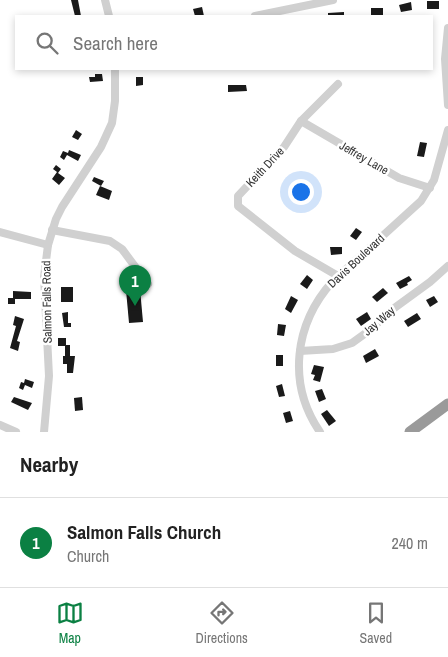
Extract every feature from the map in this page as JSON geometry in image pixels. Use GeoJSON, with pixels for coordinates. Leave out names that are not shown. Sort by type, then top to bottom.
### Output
{"type":"FeatureCollection","features":[{"type":"Feature","properties":{"kind":"highway"},"geometry":{"type":"LineString","coordinates":[[410,432],[448,404]]}},
{"type":"Feature","properties":{"kind":"street"},"geometry":{"type":"LineString","coordinates":[[105,0],[109,15]]}},
{"type":"Feature","properties":{"kind":"street"},"geometry":{"type":"LineString","coordinates":[[260,15],[333,0]]}},
{"type":"Feature","properties":{"kind":"street"},"geometry":{"type":"LineString","coordinates":[[448,28],[445,59],[448,105]]}},
{"type":"Feature","properties":{"kind":"street","name":"Salmon Falls Road"},"geometry":{"type":"LineString","coordinates":[[44,432],[49,376],[44,277],[48,245],[52,230],[68,196],[102,147],[112,123],[116,101],[115,70]]}},
{"type":"Feature","properties":{"kind":"street","name":"Keith Drive"},"geometry":{"type":"LineString","coordinates":[[338,84],[301,121],[284,147],[238,196],[238,206],[296,251],[338,276]]}},
{"type":"Feature","properties":{"kind":"street","name":"Jeffrey Lane"},"geometry":{"type":"LineString","coordinates":[[301,121],[399,178],[430,188]]}},
{"type":"Feature","properties":{"kind":"street","name":"Davis Boulevard"},"geometry":{"type":"LineString","coordinates":[[320,432],[303,400],[300,381],[300,351],[306,325],[313,308],[322,294],[338,276],[416,207],[430,188],[439,166],[448,130]]}},
{"type":"Feature","properties":{"kind":"street"},"geometry":{"type":"LineString","coordinates":[[52,230],[110,241],[122,249],[148,284]]}},
{"type":"Feature","properties":{"kind":"street"},"geometry":{"type":"LineString","coordinates":[[0,232],[48,245]]}},
{"type":"Feature","properties":{"kind":"street","name":"Jay Way"},"geometry":{"type":"LineString","coordinates":[[300,351],[333,350],[352,343],[448,266]]}},
{"type":"Feature","properties":{"kind":"street"},"geometry":{"type":"LineString","coordinates":[[0,425],[16,432]]}},
{"type":"Feature","properties":{"kind":"building"},"geometry":{"type":"Polygon","coordinates":[[[71,0],[78,0],[81,15],[75,15],[71,0]]]}},
{"type":"Feature","properties":{"kind":"building"},"geometry":{"type":"Polygon","coordinates":[[[427,1],[439,1],[439,9],[427,9],[427,1]]]}},
{"type":"Feature","properties":{"kind":"building"},"geometry":{"type":"Polygon","coordinates":[[[411,2],[412,10],[401,12],[399,5],[411,2]]]}},
{"type":"Feature","properties":{"kind":"building"},"geometry":{"type":"Polygon","coordinates":[[[202,7],[204,15],[195,15],[193,9],[202,7]]]}},
{"type":"Feature","properties":{"kind":"building"},"geometry":{"type":"Polygon","coordinates":[[[371,8],[383,8],[383,15],[371,15],[371,8]]]}},
{"type":"Feature","properties":{"kind":"building"},"geometry":{"type":"Polygon","coordinates":[[[344,12],[344,15],[328,15],[328,13],[344,12]]]}},
{"type":"Feature","properties":{"kind":"building"},"geometry":{"type":"Polygon","coordinates":[[[95,74],[102,74],[103,81],[90,82],[89,77],[95,77],[95,74]]]}},
{"type":"Feature","properties":{"kind":"building"},"geometry":{"type":"Polygon","coordinates":[[[136,77],[143,77],[143,85],[136,86],[136,77]]]}},
{"type":"Feature","properties":{"kind":"building"},"geometry":{"type":"Polygon","coordinates":[[[228,85],[246,85],[247,91],[228,92],[228,85]]]}},
{"type":"Feature","properties":{"kind":"building"},"geometry":{"type":"Polygon","coordinates":[[[76,130],[82,134],[78,140],[72,137],[76,130]]]}},
{"type":"Feature","properties":{"kind":"building"},"geometry":{"type":"Polygon","coordinates":[[[420,142],[427,143],[424,157],[417,156],[420,142]]]}},
{"type":"Feature","properties":{"kind":"building"},"geometry":{"type":"Polygon","coordinates":[[[69,150],[81,155],[78,161],[67,155],[64,160],[60,157],[63,151],[68,153],[69,150]]]}},
{"type":"Feature","properties":{"kind":"building"},"geometry":{"type":"Polygon","coordinates":[[[56,165],[61,169],[58,173],[65,178],[59,185],[52,179],[57,172],[53,169],[56,165]]]}},
{"type":"Feature","properties":{"kind":"building"},"geometry":{"type":"Polygon","coordinates":[[[94,177],[104,181],[101,186],[92,181],[94,177]]]}},
{"type":"Feature","properties":{"kind":"building"},"geometry":{"type":"Polygon","coordinates":[[[100,186],[112,191],[109,200],[96,195],[100,186]]]}},
{"type":"Feature","properties":{"kind":"building"},"geometry":{"type":"Polygon","coordinates":[[[356,228],[362,232],[356,240],[350,236],[356,228]]]}},
{"type":"Feature","properties":{"kind":"building"},"geometry":{"type":"Polygon","coordinates":[[[330,247],[342,247],[342,254],[331,255],[330,247]]]}},
{"type":"Feature","properties":{"kind":"building"},"geometry":{"type":"Polygon","coordinates":[[[307,275],[313,280],[307,289],[300,284],[307,275]]]}},
{"type":"Feature","properties":{"kind":"building"},"geometry":{"type":"Polygon","coordinates":[[[409,276],[412,280],[407,283],[408,285],[400,289],[396,283],[409,276]]]}},
{"type":"Feature","properties":{"kind":"building"},"geometry":{"type":"Polygon","coordinates":[[[61,287],[73,287],[73,302],[61,302],[61,287]]]}},
{"type":"Feature","properties":{"kind":"building"},"geometry":{"type":"Polygon","coordinates":[[[383,288],[388,293],[377,302],[372,297],[383,288]]]}},
{"type":"Feature","properties":{"kind":"building"},"geometry":{"type":"Polygon","coordinates":[[[140,289],[143,322],[129,323],[126,290],[140,289]]]}},
{"type":"Feature","properties":{"kind":"building"},"geometry":{"type":"Polygon","coordinates":[[[13,291],[31,292],[31,299],[15,299],[15,304],[8,304],[8,298],[13,298],[13,291]]]}},
{"type":"Feature","properties":{"kind":"building"},"geometry":{"type":"Polygon","coordinates":[[[291,296],[298,300],[291,313],[285,309],[291,296]]]}},
{"type":"Feature","properties":{"kind":"building"},"geometry":{"type":"Polygon","coordinates":[[[434,296],[438,302],[430,307],[426,300],[434,296]]]}},
{"type":"Feature","properties":{"kind":"building"},"geometry":{"type":"Polygon","coordinates":[[[68,312],[68,323],[71,323],[71,327],[64,327],[62,313],[68,312]]]}},
{"type":"Feature","properties":{"kind":"building"},"geometry":{"type":"Polygon","coordinates":[[[367,312],[371,319],[361,326],[356,319],[367,312]]]}},
{"type":"Feature","properties":{"kind":"building"},"geometry":{"type":"Polygon","coordinates":[[[417,313],[421,319],[408,327],[404,321],[417,313]]]}},
{"type":"Feature","properties":{"kind":"building"},"geometry":{"type":"Polygon","coordinates":[[[15,316],[24,319],[17,341],[20,342],[18,351],[10,348],[16,326],[13,325],[15,316]]]}},
{"type":"Feature","properties":{"kind":"building"},"geometry":{"type":"Polygon","coordinates":[[[278,324],[286,325],[284,336],[277,335],[278,324]]]}},
{"type":"Feature","properties":{"kind":"building"},"geometry":{"type":"Polygon","coordinates":[[[58,338],[66,338],[66,345],[70,345],[70,356],[75,356],[73,373],[67,373],[67,364],[63,364],[65,346],[58,346],[58,338]]]}},
{"type":"Feature","properties":{"kind":"building"},"geometry":{"type":"Polygon","coordinates":[[[375,349],[379,356],[366,363],[363,356],[375,349]]]}},
{"type":"Feature","properties":{"kind":"building"},"geometry":{"type":"Polygon","coordinates":[[[276,355],[283,355],[283,366],[276,366],[276,355]]]}},
{"type":"Feature","properties":{"kind":"building"},"geometry":{"type":"Polygon","coordinates":[[[314,365],[324,367],[320,382],[313,380],[315,375],[311,374],[314,365]]]}},
{"type":"Feature","properties":{"kind":"building"},"geometry":{"type":"Polygon","coordinates":[[[25,379],[34,382],[32,388],[25,385],[23,390],[19,388],[21,382],[24,383],[25,379]]]}},
{"type":"Feature","properties":{"kind":"building"},"geometry":{"type":"Polygon","coordinates":[[[282,384],[285,396],[279,397],[276,386],[282,384]]]}},
{"type":"Feature","properties":{"kind":"building"},"geometry":{"type":"Polygon","coordinates":[[[322,389],[326,399],[319,402],[315,391],[322,389]]]}},
{"type":"Feature","properties":{"kind":"building"},"geometry":{"type":"Polygon","coordinates":[[[14,397],[32,403],[28,410],[11,402],[14,397]]]}},
{"type":"Feature","properties":{"kind":"building"},"geometry":{"type":"Polygon","coordinates":[[[82,397],[83,410],[75,411],[74,398],[82,397]]]}},
{"type":"Feature","properties":{"kind":"building"},"geometry":{"type":"Polygon","coordinates":[[[327,410],[336,421],[329,426],[321,414],[327,410]]]}},
{"type":"Feature","properties":{"kind":"building"},"geometry":{"type":"Polygon","coordinates":[[[290,411],[293,421],[286,423],[283,413],[290,411]]]}},
{"type":"Feature","properties":{"kind":"place","name":"Salmon Falls Church"},"geometry":{"type":"Point","coordinates":[135,306]}}]}
